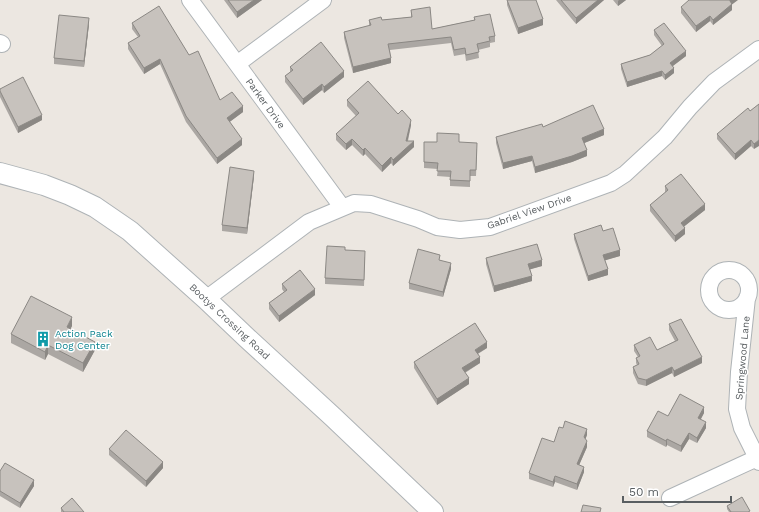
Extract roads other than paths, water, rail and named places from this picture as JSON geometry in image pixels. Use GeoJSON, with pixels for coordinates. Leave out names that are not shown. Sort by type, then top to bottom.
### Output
{"type":"FeatureCollection","features":[{"type":"Feature","properties":{"kind":"street","name":"Parker Drive"},"geometry":{"type":"LineString","coordinates":[[190,0],[342,207]]}},
{"type":"Feature","properties":{"kind":"street"},"geometry":{"type":"LineString","coordinates":[[237,64],[323,0]]}},
{"type":"Feature","properties":{"kind":"street","name":"Gabriel View Drive"},"geometry":{"type":"LineString","coordinates":[[206,299],[309,222],[354,203],[371,204],[418,219],[437,227],[460,230],[490,227],[611,183],[625,174],[665,137],[690,107],[714,82],[759,49]]}},
{"type":"Feature","properties":{"kind":"street","name":"Bootys Crossing Road"},"geometry":{"type":"LineString","coordinates":[[0,173],[44,185],[70,195],[100,210],[130,231],[206,299],[433,512]]}},
{"type":"Feature","properties":{"kind":"street","name":"Springwood Lane"},"geometry":{"type":"LineString","coordinates":[[748,298],[739,372],[737,409],[742,428],[758,460]]}},
{"type":"Feature","properties":{"kind":"street"},"geometry":{"type":"LineString","coordinates":[[670,498],[758,460]]}},
{"type":"Feature","properties":{"kind":"place","name":"Action Pack Dog Center"},"geometry":{"type":"Point","coordinates":[43,339]}}]}
